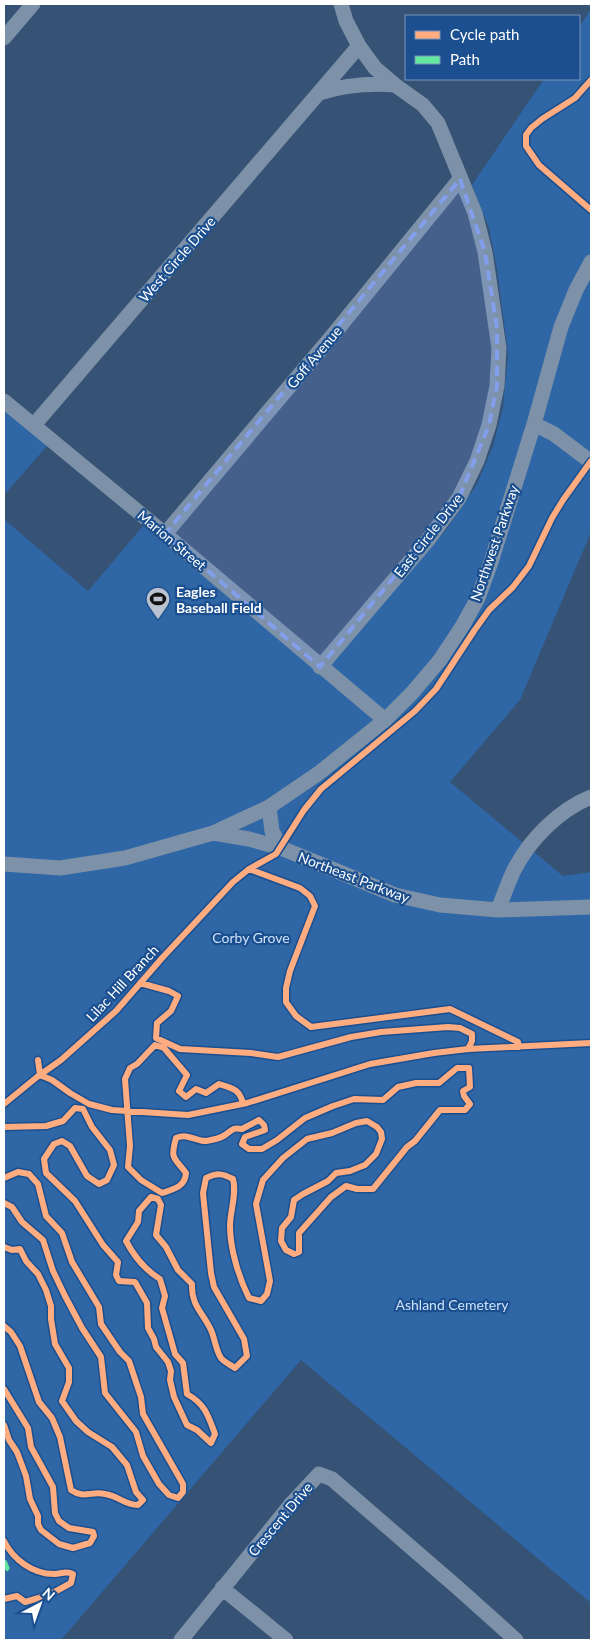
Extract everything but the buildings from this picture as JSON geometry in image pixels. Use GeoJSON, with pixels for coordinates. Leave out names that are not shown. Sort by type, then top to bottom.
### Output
{"type":"FeatureCollection","features":[{"type":"Feature","properties":{"kind":"street"},"geometry":{"type":"LineString","coordinates":[[4,38],[33,4]]}},
{"type":"Feature","properties":{"kind":"street","name":"East Circle Drive"},"geometry":{"type":"LineString","coordinates":[[320,667],[428,540],[460,498],[477,461],[489,425],[497,386],[499,348],[485,252],[475,213],[438,123],[423,105],[375,68],[358,46],[346,21],[341,4]]}},
{"type":"Feature","properties":{"kind":"street","name":"West Circle Drive"},"geometry":{"type":"LineString","coordinates":[[34,425],[358,46]]}},
{"type":"Feature","properties":{"kind":"street"},"geometry":{"type":"LineString","coordinates":[[319,92],[361,84],[396,85]]}},
{"type":"Feature","properties":{"kind":"street","name":"Goff Avenue"},"geometry":{"type":"LineString","coordinates":[[165,534],[332,336],[460,178]]}},
{"type":"Feature","properties":{"kind":"street","name":"Northwest Parkway"},"geometry":{"type":"LineString","coordinates":[[213,833],[269,807],[319,773],[384,720],[412,693],[440,660],[478,598],[534,424],[561,327],[576,290],[591,262]]}},
{"type":"Feature","properties":{"kind":"street","name":"Marion Street"},"geometry":{"type":"LineString","coordinates":[[4,400],[384,720]]}},
{"type":"Feature","properties":{"kind":"street"},"geometry":{"type":"LineString","coordinates":[[534,424],[554,434],[591,462]]}},
{"type":"Feature","properties":{"kind":"street"},"geometry":{"type":"LineString","coordinates":[[498,910],[514,870],[536,839],[561,815],[591,797]]}},
{"type":"Feature","properties":{"kind":"street"},"geometry":{"type":"LineString","coordinates":[[269,807],[272,831],[281,848]]}},
{"type":"Feature","properties":{"kind":"street","name":"Northeast Parkway"},"geometry":{"type":"LineString","coordinates":[[4,864],[60,868],[125,858],[213,833],[249,839],[281,848],[395,895],[440,905],[498,910],[591,907]]}},
{"type":"Feature","properties":{"kind":"street","name":"Crescent Drive"},"geometry":{"type":"LineString","coordinates":[[181,1640],[292,1503],[319,1474],[332,1479],[516,1640]]}},
{"type":"Feature","properties":{"kind":"street"},"geometry":{"type":"LineString","coordinates":[[222,1588],[286,1640]]}},
{"type":"Feature","properties":{"kind":"highlighted area"},"geometry":{"type":"Polygon","coordinates":[[[460,179],[485,252],[497,328],[497,386],[489,425],[459,498],[320,667],[165,534],[460,179]]]}},
{"type":"Feature","properties":{"kind":"green space","name":"Corby Grove"},"geometry":{"type":"Polygon","coordinates":[[[591,9],[591,532],[520,700],[450,782],[563,876],[591,872],[591,1603],[301,1360],[61,1640],[4,1640],[4,519],[88,591],[143,526],[321,674],[446,530],[477,484],[493,446],[503,407],[508,354],[497,269],[489,228],[472,185],[543,80],[580,80],[580,26],[591,9]]]}},
{"type":"Feature","properties":{"kind":"green space"},"geometry":{"type":"Polygon","coordinates":[[[4,409],[48,445],[4,495],[4,409]]]}},
{"type":"Feature","properties":{"kind":"marked path"},"geometry":{"type":"LineString","coordinates":[[4,1561],[7,1568],[4,1572]]}},
{"type":"Feature","properties":{"kind":"cycle path"},"geometry":{"type":"LineString","coordinates":[[591,80],[575,98],[542,119],[526,135],[526,146],[539,165],[591,210]]}},
{"type":"Feature","properties":{"kind":"cycle path","name":"Lilac Hill Branch"},"geometry":{"type":"LineString","coordinates":[[4,1104],[61,1060],[116,1011],[233,882],[249,869],[276,854],[304,810],[321,789],[415,711],[436,689],[489,610],[513,587],[529,566],[552,518],[591,461]]}},
{"type":"Feature","properties":{"kind":"cycle path"},"geometry":{"type":"LineString","coordinates":[[249,869],[300,888],[310,896],[315,906],[290,971],[286,988],[286,1002],[296,1016],[311,1027],[450,1009],[518,1042],[519,1047]]}},
{"type":"Feature","properties":{"kind":"cycle path","name":"Lilac Hill Branch"},"geometry":{"type":"LineString","coordinates":[[140,983],[169,991],[178,996],[171,1011],[157,1023],[156,1038],[180,1049],[251,1053],[278,1057],[351,1037],[381,1032],[448,1027],[460,1028],[472,1034],[472,1041],[468,1049]]}},
{"type":"Feature","properties":{"kind":"cycle path"},"geometry":{"type":"LineString","coordinates":[[38,1060],[40,1075],[52,1080],[89,1104],[112,1110],[188,1115],[247,1103],[370,1064],[468,1049],[591,1043]]}},
{"type":"Feature","properties":{"kind":"cycle path"},"geometry":{"type":"LineString","coordinates":[[4,1127],[46,1126],[63,1121],[75,1108],[83,1109],[92,1127],[110,1150],[114,1165],[107,1180],[99,1184],[87,1176],[70,1146],[62,1141],[54,1144],[44,1159],[46,1173],[75,1201],[103,1245],[118,1262],[116,1275],[119,1281],[135,1282],[147,1303],[148,1328],[156,1347],[168,1362],[174,1397],[187,1425],[197,1430],[211,1443],[215,1434],[208,1416],[202,1406],[187,1394],[183,1363],[175,1354],[162,1308],[165,1296],[160,1279],[140,1262],[126,1241],[138,1222],[139,1211],[151,1197],[158,1199],[161,1205],[156,1235],[166,1247],[178,1270],[192,1284],[195,1303],[212,1332],[221,1358],[235,1368],[247,1356],[244,1339],[214,1287],[203,1193],[206,1178],[220,1174],[233,1179],[234,1191],[230,1220],[233,1254],[249,1298],[261,1301],[267,1294],[270,1281],[256,1204],[263,1180],[283,1158],[307,1139],[367,1121],[381,1132],[382,1139],[376,1154],[365,1165],[350,1171],[336,1173],[328,1181],[294,1200],[291,1217],[282,1228],[281,1241],[286,1250],[294,1254],[299,1252],[299,1233],[331,1197],[346,1186],[357,1189],[373,1189],[440,1110],[465,1110],[470,1104],[463,1091],[470,1087],[469,1068],[457,1068],[439,1083],[416,1083],[398,1087],[383,1100],[354,1099],[333,1106],[305,1118],[262,1149],[249,1149],[242,1144],[245,1137],[265,1130],[264,1125],[259,1120],[242,1129],[231,1130],[223,1136],[211,1140],[202,1141],[184,1136],[176,1138],[173,1155],[186,1173],[185,1178],[178,1187],[162,1193],[141,1180],[128,1167],[130,1146],[125,1079],[130,1068],[137,1064],[155,1045],[164,1048],[187,1075],[179,1091],[186,1097],[196,1089],[206,1093],[219,1084],[238,1092],[243,1104]]}},
{"type":"Feature","properties":{"kind":"cycle path"},"geometry":{"type":"LineString","coordinates":[[4,1178],[18,1172],[29,1174],[38,1184],[46,1216],[62,1233],[72,1262],[99,1307],[101,1324],[120,1352],[129,1361],[141,1397],[143,1414],[183,1484],[183,1492],[178,1498],[169,1495],[159,1484],[143,1456],[136,1432],[105,1393],[101,1357],[82,1328],[65,1296],[53,1271],[43,1240],[22,1222],[12,1207],[4,1203]]}},
{"type":"Feature","properties":{"kind":"cycle path"},"geometry":{"type":"LineString","coordinates":[[4,1247],[12,1250],[20,1249],[26,1261],[38,1274],[46,1290],[51,1306],[55,1344],[69,1368],[69,1382],[62,1401],[76,1421],[88,1432],[112,1447],[127,1465],[136,1492],[143,1500],[138,1505],[129,1504],[110,1495],[100,1493],[80,1494],[71,1490],[60,1437],[52,1418],[39,1402],[20,1346],[11,1332],[4,1326]]}},
{"type":"Feature","properties":{"kind":"cycle path"},"geometry":{"type":"LineString","coordinates":[[4,1389],[28,1428],[31,1447],[53,1487],[55,1513],[59,1521],[69,1528],[93,1532],[94,1536],[90,1543],[73,1548],[59,1544],[41,1530],[38,1524],[38,1516],[30,1499],[26,1476],[4,1425]]}},
{"type":"Feature","properties":{"kind":"cycle path"},"geometry":{"type":"LineString","coordinates":[[4,1541],[13,1554],[31,1568],[46,1573],[66,1572],[73,1574],[71,1583],[49,1595],[25,1602],[17,1596],[4,1599]]}},
{"type":"Feature","properties":{"kind":"place","name":"Eagles Baseball Field"},"geometry":{"type":"Point","coordinates":[158,620]}},
{"type":"Feature","properties":{"kind":"park label","name":"Ashland Cemetery"},"geometry":{"type":"Point","coordinates":[452,1304]}}]}
